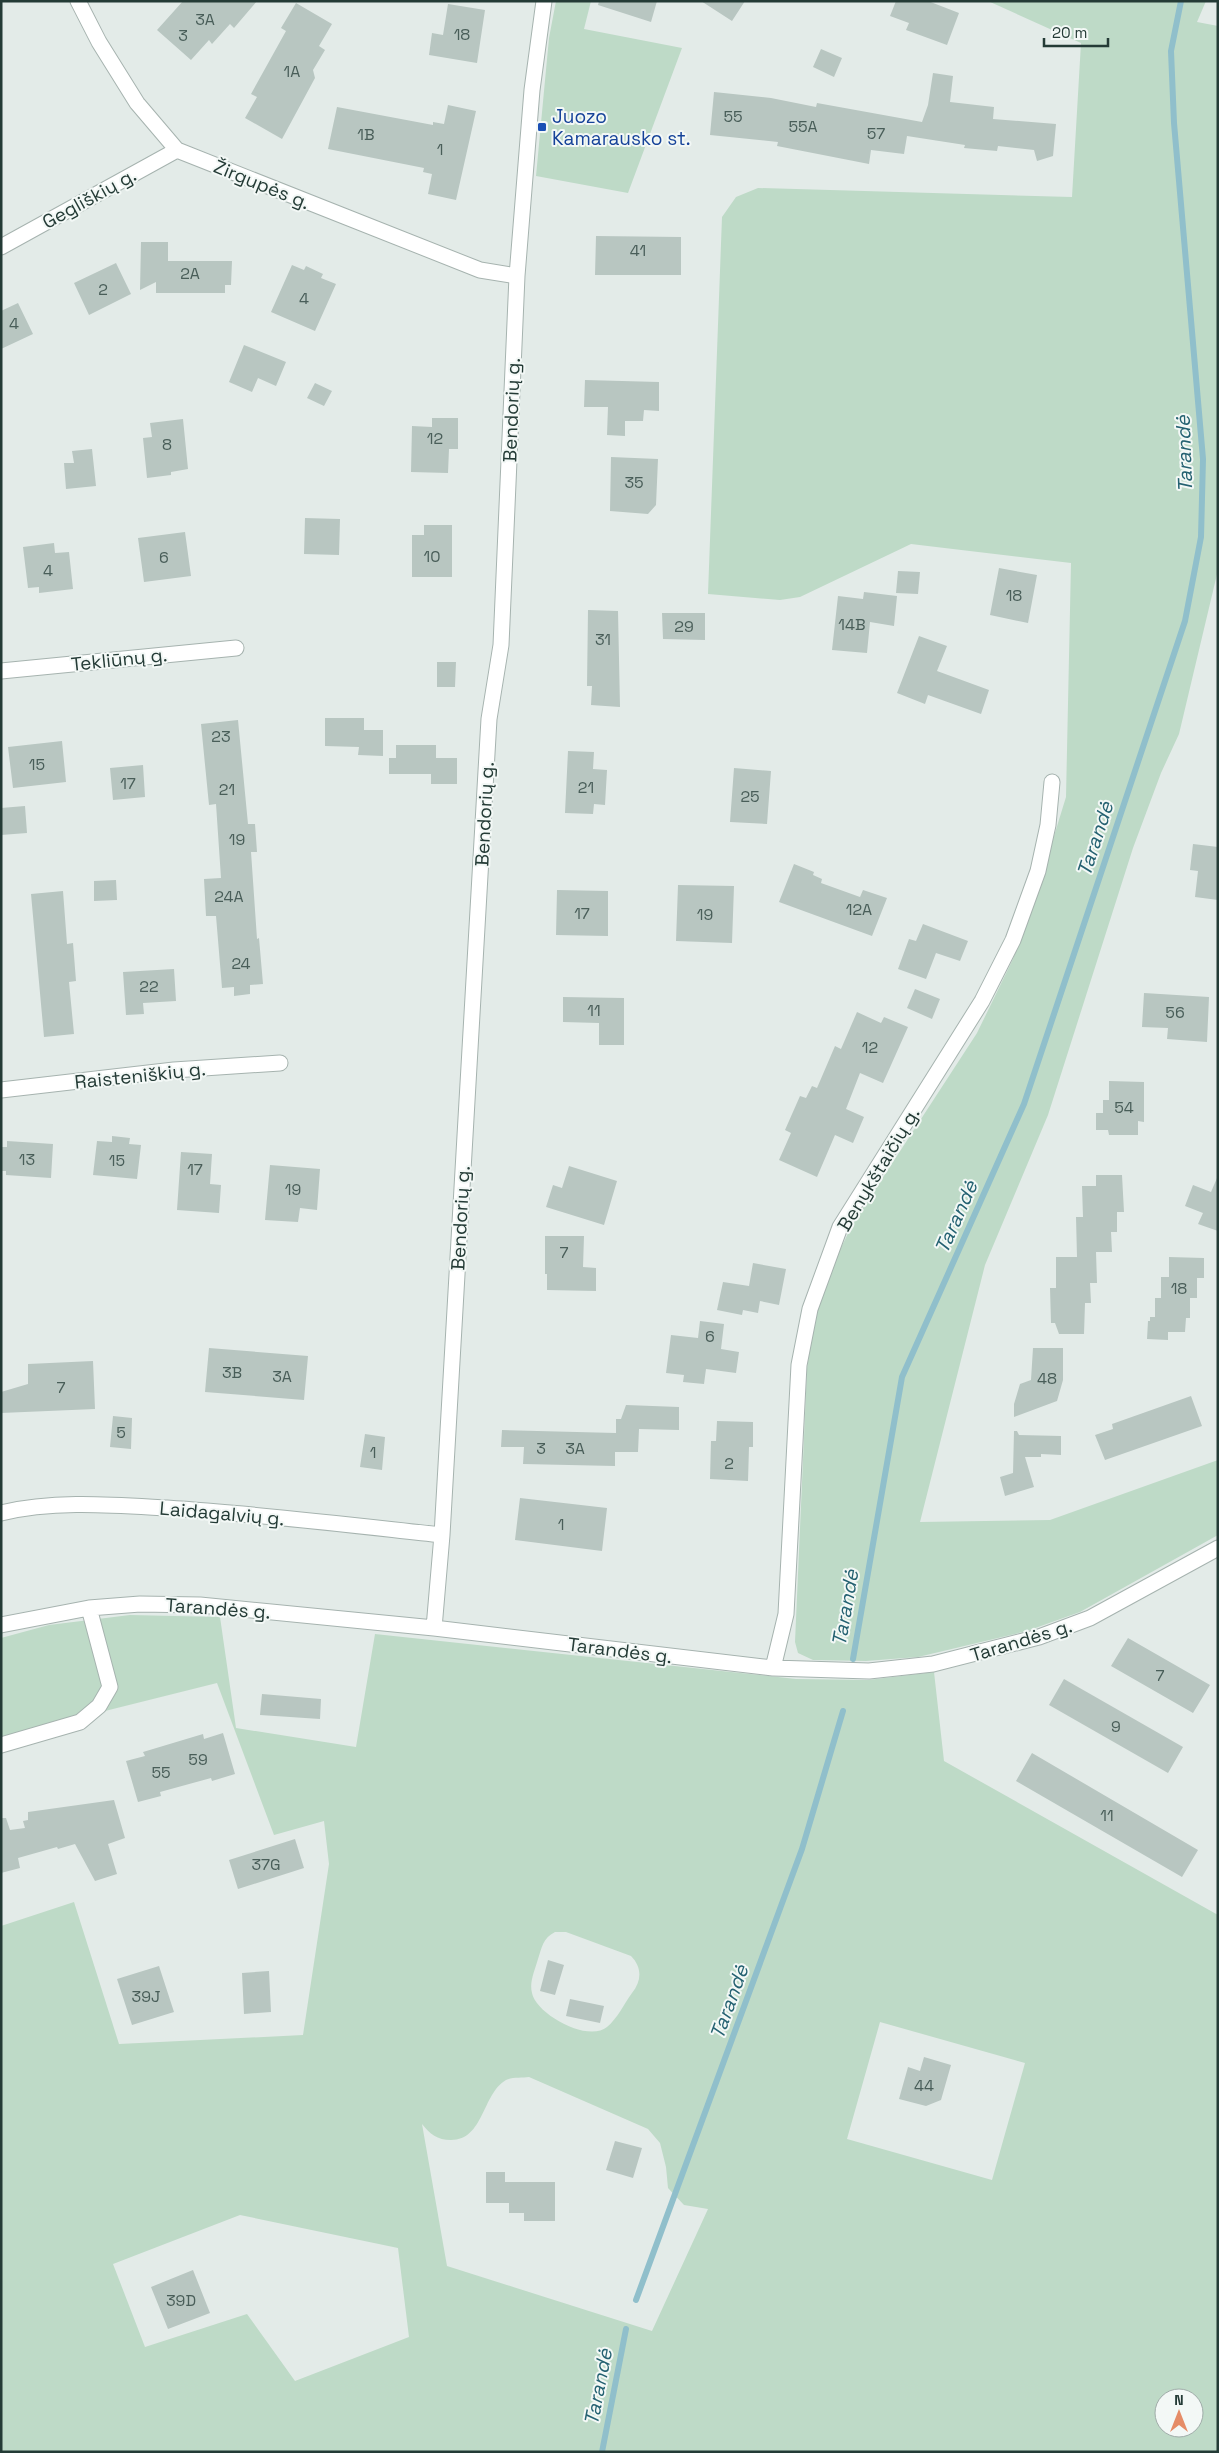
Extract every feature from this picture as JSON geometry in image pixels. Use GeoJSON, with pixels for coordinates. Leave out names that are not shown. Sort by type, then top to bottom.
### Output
{"type":"FeatureCollection","features":[{"type":"Feature","properties":{"kind":"street","name":"Žirgupės g."},"geometry":{"type":"LineString","coordinates":[[78,1],[99,42],[137,103],[177,150],[480,270],[516,276]]}},
{"type":"Feature","properties":{"kind":"street","name":"Bendorių g."},"geometry":{"type":"LineString","coordinates":[[434,1628],[442,1535],[489,719],[501,645],[516,276],[532,90],[544,1]]}},
{"type":"Feature","properties":{"kind":"street","name":"Gegliškių g."},"geometry":{"type":"LineString","coordinates":[[1,246],[177,150]]}},
{"type":"Feature","properties":{"kind":"street","name":"Tekliūnų g."},"geometry":{"type":"LineString","coordinates":[[1,671],[236,648]]}},
{"type":"Feature","properties":{"kind":"street","name":"Benykštaičių g."},"geometry":{"type":"LineString","coordinates":[[772,1668],[786,1614],[799,1365],[810,1308],[840,1227],[982,1001],[1013,940],[1038,871],[1048,825],[1052,782]]}},
{"type":"Feature","properties":{"kind":"street","name":"Raisteniškių g."},"geometry":{"type":"LineString","coordinates":[[1,1090],[174,1070],[280,1063]]}},
{"type":"Feature","properties":{"kind":"street","name":"Laidagalvių g."},"geometry":{"type":"LineString","coordinates":[[1,1513],[16,1509],[67,1506],[121,1506],[232,1512],[442,1535]]}},
{"type":"Feature","properties":{"kind":"street","name":"Tarandės g."},"geometry":{"type":"LineString","coordinates":[[1,1625],[89,1608],[140,1604],[200,1605],[434,1628],[772,1668],[869,1671],[932,1664],[1039,1637],[1090,1618],[1218,1548]]}},
{"type":"Feature","properties":{"kind":"street"},"geometry":{"type":"LineString","coordinates":[[1,1745],[80,1722],[99,1706],[110,1687],[89,1608]]}},
{"type":"Feature","properties":{"kind":"green space"},"geometry":{"type":"Polygon","coordinates":[[[556,1],[591,1],[584,29],[682,48],[628,193],[536,176],[549,38],[556,1]]]}},
{"type":"Feature","properties":{"kind":"green space"},"geometry":{"type":"Polygon","coordinates":[[[988,1],[1206,1],[1197,22],[1218,26],[1218,570],[1179,734],[1161,773],[1133,848],[1048,1115],[985,1265],[920,1522],[1050,1520],[1218,1460],[1218,1535],[1080,1612],[1027,1631],[918,1657],[866,1661],[813,1660],[798,1653],[795,1642],[807,1369],[813,1326],[826,1279],[852,1225],[977,1033],[1013,959],[1046,862],[1066,797],[1071,563],[911,544],[800,597],[780,600],[708,594],[722,217],[736,197],[758,188],[1072,197],[1081,43],[988,1]]]}},
{"type":"Feature","properties":{"kind":"green space"},"geometry":{"type":"Polygon","coordinates":[[[130,1615],[220,1617],[236,1728],[356,1747],[375,1634],[796,1679],[868,1680],[934,1672],[944,1761],[1218,1915],[1218,2452],[1,2452],[1,1926],[74,1902],[119,2044],[303,2035],[329,1864],[324,1821],[274,1835],[217,1683],[1,1737],[1,1638],[49,1625],[130,1615]],[[555,1932],[544,1943],[533,1976],[531,1989],[536,2001],[552,2017],[576,2029],[598,2031],[607,2027],[617,2016],[638,1984],[639,1969],[635,1960],[631,1956],[566,1932],[555,1932]],[[880,2022],[847,2139],[992,2180],[1025,2063],[880,2022]],[[529,2077],[508,2079],[498,2087],[477,2125],[462,2138],[446,2140],[438,2138],[422,2124],[447,2266],[652,2331],[708,2209],[684,2205],[668,2188],[666,2167],[660,2143],[648,2129],[529,2077]],[[240,2215],[113,2264],[145,2347],[247,2314],[295,2381],[409,2337],[398,2248],[240,2215]]]}},
{"type":"Feature","properties":{"kind":"building"},"geometry":{"type":"Polygon","coordinates":[[[183,1],[257,1],[234,28],[230,24],[212,44],[209,40],[191,60],[157,30],[183,1]]]}},
{"type":"Feature","properties":{"kind":"building"},"geometry":{"type":"Polygon","coordinates":[[[599,1],[657,1],[651,22],[598,5],[599,1]]]}},
{"type":"Feature","properties":{"kind":"building"},"geometry":{"type":"Polygon","coordinates":[[[701,1],[745,1],[732,21],[701,1]]]}},
{"type":"Feature","properties":{"kind":"building"},"geometry":{"type":"Polygon","coordinates":[[[896,1],[928,1],[959,13],[947,45],[906,30],[909,23],[890,16],[896,1]]]}},
{"type":"Feature","properties":{"kind":"building"},"geometry":{"type":"Polygon","coordinates":[[[296,3],[332,24],[319,46],[325,50],[313,70],[315,78],[282,139],[245,118],[257,97],[251,94],[286,31],[281,28],[296,3]]]}},
{"type":"Feature","properties":{"kind":"building"},"geometry":{"type":"Polygon","coordinates":[[[448,4],[485,10],[477,63],[429,55],[432,33],[443,35],[448,4]]]}},
{"type":"Feature","properties":{"kind":"building"},"geometry":{"type":"Polygon","coordinates":[[[821,49],[842,58],[834,77],[813,67],[821,49]]]}},
{"type":"Feature","properties":{"kind":"building"},"geometry":{"type":"Polygon","coordinates":[[[933,73],[953,76],[950,102],[994,107],[993,119],[1056,124],[1053,156],[1037,161],[1034,150],[998,146],[997,151],[964,148],[965,145],[907,136],[904,154],[871,150],[869,164],[777,146],[778,142],[710,135],[714,92],[771,98],[816,107],[817,103],[922,122],[928,105],[933,73]]]}},
{"type":"Feature","properties":{"kind":"building"},"geometry":{"type":"Polygon","coordinates":[[[448,105],[476,111],[456,200],[428,194],[432,174],[423,172],[424,168],[328,149],[337,107],[433,125],[433,122],[444,124],[448,105]]]}},
{"type":"Feature","properties":{"kind":"building"},"geometry":{"type":"Polygon","coordinates":[[[596,236],[681,237],[681,275],[595,275],[596,236]]]}},
{"type":"Feature","properties":{"kind":"building"},"geometry":{"type":"Polygon","coordinates":[[[141,242],[168,242],[168,261],[232,261],[231,285],[225,285],[225,293],[156,293],[156,282],[140,290],[141,242]]]}},
{"type":"Feature","properties":{"kind":"building"},"geometry":{"type":"Polygon","coordinates":[[[116,263],[131,294],[89,315],[74,283],[116,263]]]}},
{"type":"Feature","properties":{"kind":"building"},"geometry":{"type":"Polygon","coordinates":[[[292,265],[304,270],[306,266],[323,274],[321,278],[336,284],[315,331],[271,312],[292,265]]]}},
{"type":"Feature","properties":{"kind":"building"},"geometry":{"type":"Polygon","coordinates":[[[18,303],[33,334],[1,349],[1,311],[18,303]]]}},
{"type":"Feature","properties":{"kind":"building"},"geometry":{"type":"Polygon","coordinates":[[[244,345],[286,362],[276,386],[258,378],[252,392],[229,382],[244,345]]]}},
{"type":"Feature","properties":{"kind":"building"},"geometry":{"type":"Polygon","coordinates":[[[585,380],[659,382],[659,411],[644,410],[643,421],[625,421],[625,436],[607,435],[608,407],[584,407],[585,380]]]}},
{"type":"Feature","properties":{"kind":"building"},"geometry":{"type":"Polygon","coordinates":[[[315,383],[332,391],[324,406],[307,398],[315,383]]]}},
{"type":"Feature","properties":{"kind":"building"},"geometry":{"type":"Polygon","coordinates":[[[432,418],[458,418],[458,449],[449,449],[448,473],[411,472],[412,426],[432,427],[432,418]]]}},
{"type":"Feature","properties":{"kind":"building"},"geometry":{"type":"Polygon","coordinates":[[[183,419],[188,469],[171,472],[171,475],[147,478],[143,438],[152,437],[150,423],[183,419]]]}},
{"type":"Feature","properties":{"kind":"building"},"geometry":{"type":"Polygon","coordinates":[[[92,449],[96,486],[66,489],[64,463],[74,463],[72,451],[92,449]]]}},
{"type":"Feature","properties":{"kind":"building"},"geometry":{"type":"Polygon","coordinates":[[[611,457],[658,459],[656,505],[648,514],[610,511],[611,457]]]}},
{"type":"Feature","properties":{"kind":"building"},"geometry":{"type":"Polygon","coordinates":[[[305,518],[340,519],[339,555],[304,554],[305,518]]]}},
{"type":"Feature","properties":{"kind":"building"},"geometry":{"type":"Polygon","coordinates":[[[424,525],[452,525],[452,577],[412,577],[412,535],[424,535],[424,525]]]}},
{"type":"Feature","properties":{"kind":"building"},"geometry":{"type":"Polygon","coordinates":[[[185,532],[191,576],[144,582],[138,538],[185,532]]]}},
{"type":"Feature","properties":{"kind":"building"},"geometry":{"type":"Polygon","coordinates":[[[54,543],[55,553],[69,552],[73,589],[39,593],[39,587],[28,588],[23,547],[54,543]]]}},
{"type":"Feature","properties":{"kind":"building"},"geometry":{"type":"Polygon","coordinates":[[[999,568],[1037,575],[1028,623],[990,615],[999,568]]]}},
{"type":"Feature","properties":{"kind":"building"},"geometry":{"type":"Polygon","coordinates":[[[898,571],[920,572],[918,594],[896,593],[898,571]]]}},
{"type":"Feature","properties":{"kind":"building"},"geometry":{"type":"Polygon","coordinates":[[[864,592],[897,596],[894,626],[870,622],[867,653],[832,650],[838,596],[863,599],[864,592]]]}},
{"type":"Feature","properties":{"kind":"building"},"geometry":{"type":"Polygon","coordinates":[[[588,610],[618,611],[620,707],[591,705],[592,686],[587,686],[588,610]]]}},
{"type":"Feature","properties":{"kind":"building"},"geometry":{"type":"Polygon","coordinates":[[[662,613],[705,613],[705,640],[663,639],[662,613]]]}},
{"type":"Feature","properties":{"kind":"building"},"geometry":{"type":"Polygon","coordinates":[[[919,636],[947,646],[937,671],[989,690],[981,714],[928,695],[925,704],[897,693],[919,636]]]}},
{"type":"Feature","properties":{"kind":"building"},"geometry":{"type":"Polygon","coordinates":[[[437,662],[456,662],[455,687],[437,687],[437,662]]]}},
{"type":"Feature","properties":{"kind":"building"},"geometry":{"type":"Polygon","coordinates":[[[325,718],[364,718],[364,730],[383,730],[383,756],[358,755],[359,747],[325,746],[325,718]]]}},
{"type":"Feature","properties":{"kind":"building"},"geometry":{"type":"Polygon","coordinates":[[[238,720],[248,824],[255,824],[257,852],[251,852],[257,939],[259,938],[263,984],[250,985],[250,994],[234,996],[234,987],[222,988],[216,916],[206,916],[204,879],[221,878],[216,804],[209,805],[201,724],[238,720]]]}},
{"type":"Feature","properties":{"kind":"building"},"geometry":{"type":"Polygon","coordinates":[[[62,741],[66,782],[13,788],[8,747],[62,741]]]}},
{"type":"Feature","properties":{"kind":"building"},"geometry":{"type":"Polygon","coordinates":[[[396,745],[436,745],[436,758],[457,758],[457,784],[431,784],[431,774],[389,774],[389,758],[396,758],[396,745]]]}},
{"type":"Feature","properties":{"kind":"building"},"geometry":{"type":"Polygon","coordinates":[[[568,751],[594,752],[593,769],[607,770],[605,805],[594,804],[593,814],[565,813],[568,751]]]}},
{"type":"Feature","properties":{"kind":"building"},"geometry":{"type":"Polygon","coordinates":[[[143,765],[145,797],[113,800],[110,768],[143,765]]]}},
{"type":"Feature","properties":{"kind":"building"},"geometry":{"type":"Polygon","coordinates":[[[734,768],[771,771],[767,824],[730,822],[734,768]]]}},
{"type":"Feature","properties":{"kind":"building"},"geometry":{"type":"Polygon","coordinates":[[[25,806],[27,833],[1,835],[1,808],[25,806]]]}},
{"type":"Feature","properties":{"kind":"building"},"geometry":{"type":"Polygon","coordinates":[[[1193,844],[1218,847],[1218,900],[1195,897],[1198,871],[1190,870],[1193,844]]]}},
{"type":"Feature","properties":{"kind":"building"},"geometry":{"type":"Polygon","coordinates":[[[794,864],[814,872],[813,875],[822,879],[821,883],[860,897],[863,890],[887,898],[872,936],[779,902],[794,864]]]}},
{"type":"Feature","properties":{"kind":"building"},"geometry":{"type":"Polygon","coordinates":[[[116,880],[117,900],[94,901],[94,881],[116,880]]]}},
{"type":"Feature","properties":{"kind":"building"},"geometry":{"type":"Polygon","coordinates":[[[678,885],[734,886],[732,943],[676,941],[678,885]]]}},
{"type":"Feature","properties":{"kind":"building"},"geometry":{"type":"Polygon","coordinates":[[[557,890],[608,891],[608,936],[556,935],[557,890]]]}},
{"type":"Feature","properties":{"kind":"building"},"geometry":{"type":"Polygon","coordinates":[[[63,891],[67,944],[73,943],[76,981],[69,982],[74,1034],[44,1037],[31,894],[63,891]]]}},
{"type":"Feature","properties":{"kind":"building"},"geometry":{"type":"Polygon","coordinates":[[[923,924],[968,941],[960,961],[936,953],[926,979],[898,969],[909,939],[916,941],[923,924]]]}},
{"type":"Feature","properties":{"kind":"building"},"geometry":{"type":"Polygon","coordinates":[[[174,969],[176,1001],[143,1003],[144,1014],[126,1015],[123,972],[174,969]]]}},
{"type":"Feature","properties":{"kind":"building"},"geometry":{"type":"Polygon","coordinates":[[[915,989],[940,999],[932,1019],[907,1008],[915,989]]]}},
{"type":"Feature","properties":{"kind":"building"},"geometry":{"type":"Polygon","coordinates":[[[1144,993],[1209,997],[1207,1042],[1167,1039],[1168,1028],[1142,1027],[1144,993]]]}},
{"type":"Feature","properties":{"kind":"building"},"geometry":{"type":"Polygon","coordinates":[[[563,997],[624,998],[624,1045],[599,1045],[599,1023],[563,1022],[563,997]]]}},
{"type":"Feature","properties":{"kind":"building"},"geometry":{"type":"Polygon","coordinates":[[[857,1012],[881,1023],[884,1017],[908,1027],[883,1083],[860,1073],[846,1109],[864,1117],[853,1143],[835,1135],[817,1177],[779,1160],[791,1133],[785,1130],[800,1096],[806,1098],[812,1086],[817,1088],[835,1046],[841,1049],[857,1012]]]}},
{"type":"Feature","properties":{"kind":"building"},"geometry":{"type":"Polygon","coordinates":[[[1109,1081],[1144,1082],[1144,1122],[1138,1121],[1138,1135],[1109,1135],[1108,1130],[1096,1130],[1096,1113],[1103,1113],[1103,1100],[1109,1100],[1109,1081]]]}},
{"type":"Feature","properties":{"kind":"building"},"geometry":{"type":"Polygon","coordinates":[[[112,1136],[130,1138],[129,1144],[141,1145],[137,1179],[93,1175],[97,1141],[112,1142],[112,1136]]]}},
{"type":"Feature","properties":{"kind":"building"},"geometry":{"type":"Polygon","coordinates":[[[7,1141],[53,1144],[51,1178],[6,1175],[6,1171],[1,1171],[1,1147],[7,1147],[7,1141]]]}},
{"type":"Feature","properties":{"kind":"building"},"geometry":{"type":"Polygon","coordinates":[[[181,1152],[212,1154],[210,1184],[221,1185],[219,1213],[177,1210],[181,1152]]]}},
{"type":"Feature","properties":{"kind":"building"},"geometry":{"type":"Polygon","coordinates":[[[270,1165],[320,1169],[317,1210],[300,1208],[298,1222],[265,1220],[270,1165]]]}},
{"type":"Feature","properties":{"kind":"building"},"geometry":{"type":"Polygon","coordinates":[[[569,1166],[617,1181],[604,1225],[546,1207],[553,1185],[562,1188],[569,1166]]]}},
{"type":"Feature","properties":{"kind":"building"},"geometry":{"type":"Polygon","coordinates":[[[1096,1175],[1122,1175],[1124,1212],[1117,1212],[1117,1232],[1111,1232],[1112,1252],[1096,1252],[1097,1283],[1090,1283],[1091,1303],[1085,1303],[1084,1334],[1059,1334],[1055,1323],[1051,1323],[1050,1288],[1056,1288],[1056,1257],[1077,1257],[1076,1217],[1083,1217],[1082,1186],[1096,1186],[1096,1175]]]}},
{"type":"Feature","properties":{"kind":"building"},"geometry":{"type":"Polygon","coordinates":[[[1217,1178],[1218,1231],[1198,1224],[1203,1213],[1185,1206],[1193,1185],[1211,1192],[1217,1178]]]}},
{"type":"Feature","properties":{"kind":"building"},"geometry":{"type":"Polygon","coordinates":[[[545,1236],[584,1236],[583,1267],[596,1268],[596,1291],[547,1290],[545,1236]]]}},
{"type":"Feature","properties":{"kind":"building"},"geometry":{"type":"Polygon","coordinates":[[[1169,1257],[1204,1258],[1204,1278],[1197,1278],[1197,1298],[1190,1298],[1190,1318],[1186,1318],[1185,1332],[1168,1332],[1168,1340],[1147,1339],[1148,1321],[1150,1321],[1150,1317],[1155,1317],[1155,1298],[1161,1298],[1161,1277],[1169,1277],[1169,1257]]]}},
{"type":"Feature","properties":{"kind":"building"},"geometry":{"type":"Polygon","coordinates":[[[753,1263],[786,1269],[779,1305],[760,1301],[758,1313],[743,1310],[742,1315],[717,1310],[723,1282],[749,1286],[753,1263]]]}},
{"type":"Feature","properties":{"kind":"building"},"geometry":{"type":"Polygon","coordinates":[[[700,1321],[724,1324],[721,1349],[739,1352],[736,1373],[706,1369],[704,1384],[683,1382],[684,1375],[666,1373],[671,1335],[698,1338],[700,1321]]]}},
{"type":"Feature","properties":{"kind":"building"},"geometry":{"type":"Polygon","coordinates":[[[209,1348],[308,1356],[304,1400],[205,1392],[209,1348]]]}},
{"type":"Feature","properties":{"kind":"building"},"geometry":{"type":"Polygon","coordinates":[[[1033,1348],[1063,1348],[1063,1380],[1057,1401],[1014,1417],[1014,1404],[1020,1384],[1031,1380],[1033,1348]]]}},
{"type":"Feature","properties":{"kind":"building"},"geometry":{"type":"Polygon","coordinates":[[[93,1361],[95,1409],[1,1413],[1,1392],[28,1384],[28,1364],[93,1361]]]}},
{"type":"Feature","properties":{"kind":"building"},"geometry":{"type":"Polygon","coordinates":[[[1191,1396],[1202,1426],[1105,1460],[1095,1435],[1113,1429],[1112,1424],[1191,1396]]]}},
{"type":"Feature","properties":{"kind":"building"},"geometry":{"type":"Polygon","coordinates":[[[626,1405],[679,1407],[679,1430],[639,1429],[638,1452],[615,1452],[615,1466],[523,1464],[524,1447],[501,1447],[502,1430],[616,1433],[616,1419],[621,1419],[626,1405]]]}},
{"type":"Feature","properties":{"kind":"building"},"geometry":{"type":"Polygon","coordinates":[[[113,1416],[132,1418],[131,1449],[110,1447],[113,1416]]]}},
{"type":"Feature","properties":{"kind":"building"},"geometry":{"type":"Polygon","coordinates":[[[717,1421],[753,1422],[753,1447],[749,1447],[748,1481],[710,1479],[711,1441],[716,1441],[717,1421]]]}},
{"type":"Feature","properties":{"kind":"building"},"geometry":{"type":"Polygon","coordinates":[[[1014,1431],[1017,1431],[1019,1435],[1061,1436],[1061,1455],[1041,1454],[1041,1457],[1025,1457],[1034,1487],[1005,1496],[1000,1477],[1013,1473],[1014,1431]]]}},
{"type":"Feature","properties":{"kind":"building"},"geometry":{"type":"Polygon","coordinates":[[[365,1434],[385,1437],[382,1470],[360,1467],[365,1434]]]}},
{"type":"Feature","properties":{"kind":"building"},"geometry":{"type":"Polygon","coordinates":[[[520,1498],[607,1508],[602,1551],[515,1540],[520,1498]]]}},
{"type":"Feature","properties":{"kind":"building"},"geometry":{"type":"Polygon","coordinates":[[[1128,1638],[1210,1685],[1193,1713],[1111,1666],[1128,1638]]]}},
{"type":"Feature","properties":{"kind":"building"},"geometry":{"type":"Polygon","coordinates":[[[1064,1679],[1183,1747],[1168,1773],[1049,1705],[1064,1679]]]}},
{"type":"Feature","properties":{"kind":"building"},"geometry":{"type":"Polygon","coordinates":[[[262,1694],[321,1699],[320,1719],[260,1715],[262,1694]]]}},
{"type":"Feature","properties":{"kind":"building"},"geometry":{"type":"Polygon","coordinates":[[[223,1733],[235,1774],[212,1781],[211,1778],[160,1792],[161,1796],[138,1802],[126,1761],[145,1756],[143,1752],[203,1734],[204,1739],[223,1733]]]}},
{"type":"Feature","properties":{"kind":"building"},"geometry":{"type":"Polygon","coordinates":[[[1032,1753],[1198,1850],[1182,1877],[1016,1781],[1032,1753]]]}},
{"type":"Feature","properties":{"kind":"building"},"geometry":{"type":"Polygon","coordinates":[[[114,1800],[125,1838],[108,1844],[117,1874],[95,1881],[75,1844],[18,1858],[20,1868],[1,1873],[1,1818],[6,1818],[10,1830],[25,1828],[23,1821],[28,1820],[28,1812],[114,1800]]]}},
{"type":"Feature","properties":{"kind":"building"},"geometry":{"type":"Polygon","coordinates":[[[295,1839],[304,1868],[238,1889],[229,1860],[295,1839]]]}},
{"type":"Feature","properties":{"kind":"building"},"geometry":{"type":"Polygon","coordinates":[[[548,1960],[564,1965],[555,1995],[540,1991],[548,1960]]]}},
{"type":"Feature","properties":{"kind":"building"},"geometry":{"type":"Polygon","coordinates":[[[159,1966],[174,2012],[132,2025],[117,1979],[159,1966]]]}},
{"type":"Feature","properties":{"kind":"building"},"geometry":{"type":"Polygon","coordinates":[[[269,1971],[271,2012],[244,2014],[242,1973],[269,1971]]]}},
{"type":"Feature","properties":{"kind":"building"},"geometry":{"type":"Polygon","coordinates":[[[570,1999],[604,2006],[600,2023],[566,2016],[570,1999]]]}},
{"type":"Feature","properties":{"kind":"building"},"geometry":{"type":"Polygon","coordinates":[[[924,2057],[951,2065],[941,2100],[926,2106],[899,2099],[908,2067],[920,2071],[924,2057]]]}},
{"type":"Feature","properties":{"kind":"building"},"geometry":{"type":"Polygon","coordinates":[[[615,2141],[642,2148],[633,2178],[606,2170],[615,2141]]]}},
{"type":"Feature","properties":{"kind":"building"},"geometry":{"type":"Polygon","coordinates":[[[486,2172],[505,2172],[505,2182],[555,2182],[555,2221],[524,2221],[524,2213],[509,2213],[509,2203],[486,2203],[486,2172]]]}},
{"type":"Feature","properties":{"kind":"building"},"geometry":{"type":"Polygon","coordinates":[[[193,2270],[210,2313],[168,2329],[151,2287],[193,2270]]]}},
{"type":"Feature","properties":{"kind":"waterway","name":"Tarandė"},"geometry":{"type":"LineString","coordinates":[[853,1659],[902,1377],[1024,1104],[1185,621],[1201,537],[1203,459],[1174,123],[1171,51],[1181,1]]}},
{"type":"Feature","properties":{"kind":"waterway","name":"Tarandė"},"geometry":{"type":"LineString","coordinates":[[636,2300],[802,1849],[843,1711]]}},
{"type":"Feature","properties":{"kind":"waterway","name":"Tarandė"},"geometry":{"type":"LineString","coordinates":[[602,2452],[626,2329]]}},
{"type":"Feature","properties":{"kind":"place","name":"Juozo Kamarausko st."},"geometry":{"type":"Point","coordinates":[542,127]}}]}
